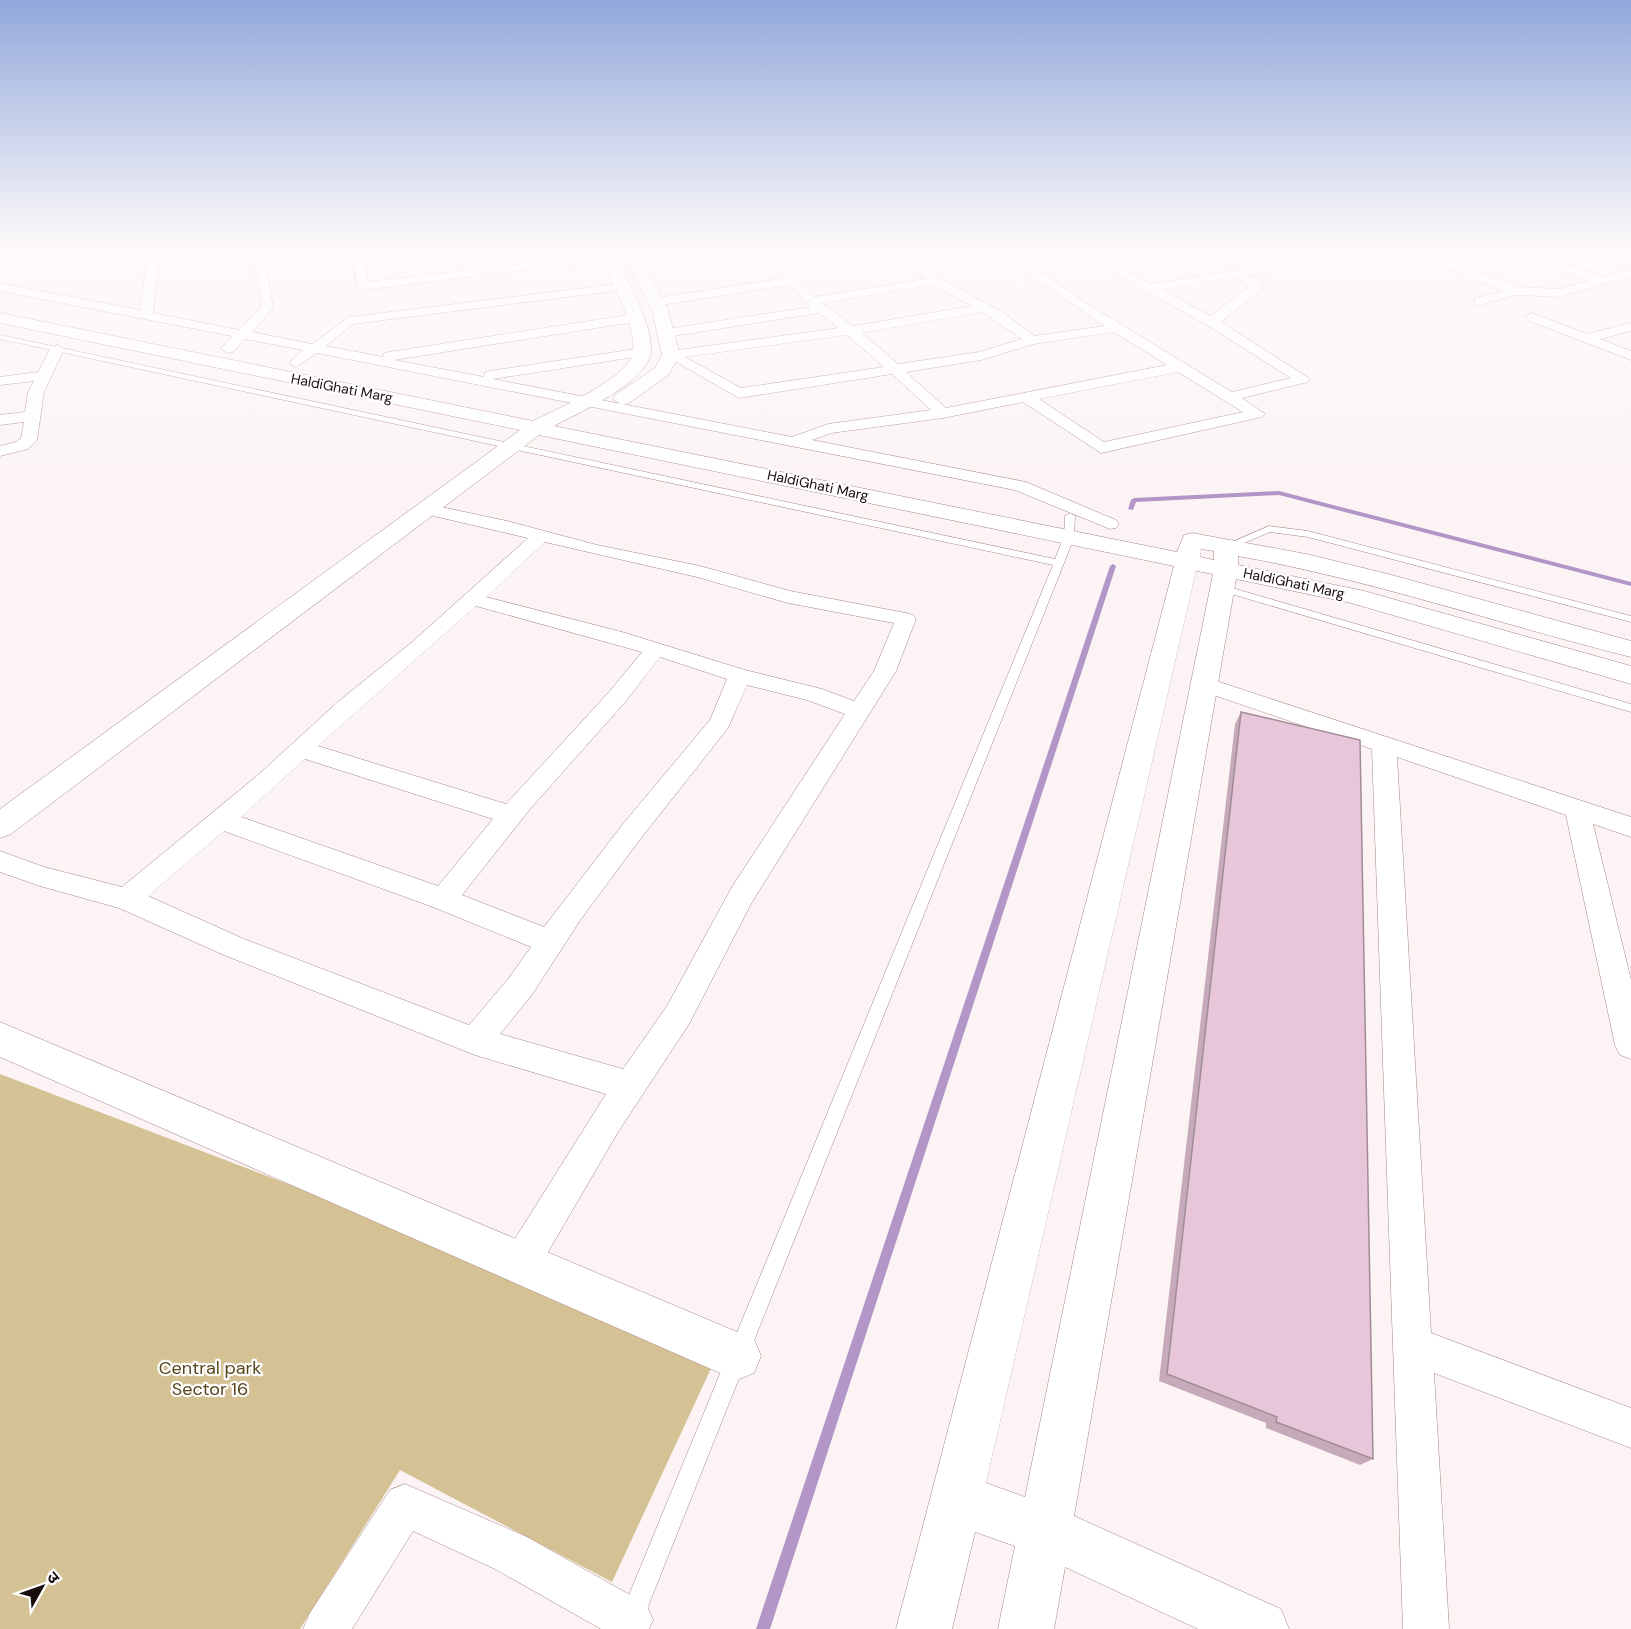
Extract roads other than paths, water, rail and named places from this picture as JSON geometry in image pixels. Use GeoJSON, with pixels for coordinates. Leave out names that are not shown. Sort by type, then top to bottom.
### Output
{"type":"FeatureCollection","features":[{"type":"Feature","properties":{"kind":"street","name":"HaldiGhati Marg"},"geometry":{"type":"LineString","coordinates":[[32,325],[119,344],[565,420]]}},
{"type":"Feature","properties":{"kind":"street","name":"HaldiGhati Marg"},"geometry":{"type":"LineString","coordinates":[[109,325],[1204,557],[1355,596],[1631,675]]}},
{"type":"Feature","properties":{"kind":"street"},"geometry":{"type":"LineString","coordinates":[[201,325],[472,378],[565,420]]}},
{"type":"Feature","properties":{"kind":"street"},"geometry":{"type":"LineString","coordinates":[[228,349],[253,325]]}},
{"type":"Feature","properties":{"kind":"street"},"geometry":{"type":"LineString","coordinates":[[296,363],[344,325]]}},
{"type":"Feature","properties":{"kind":"street"},"geometry":{"type":"LineString","coordinates":[[374,359],[589,325]]}},
{"type":"Feature","properties":{"kind":"street"},"geometry":{"type":"LineString","coordinates":[[565,420],[634,369],[642,352],[636,325]]}},
{"type":"Feature","properties":{"kind":"street"},"geometry":{"type":"LineString","coordinates":[[0,826],[513,445],[565,420],[611,405],[662,371],[671,355],[664,325]]}},
{"type":"Feature","properties":{"kind":"street"},"geometry":{"type":"LineString","coordinates":[[667,333],[709,325]]}},
{"type":"Feature","properties":{"kind":"street"},"geometry":{"type":"LineString","coordinates":[[842,325],[942,413]]}},
{"type":"Feature","properties":{"kind":"street"},"geometry":{"type":"LineString","coordinates":[[671,355],[885,325]]}},
{"type":"Feature","properties":{"kind":"street"},"geometry":{"type":"LineString","coordinates":[[1010,325],[1032,340]]}},
{"type":"Feature","properties":{"kind":"street"},"geometry":{"type":"LineString","coordinates":[[1026,397],[1101,448],[1257,414],[1113,325]]}},
{"type":"Feature","properties":{"kind":"street"},"geometry":{"type":"LineString","coordinates":[[1217,325],[1303,379],[1230,397]]}},
{"type":"Feature","properties":{"kind":"street"},"geometry":{"type":"LineString","coordinates":[[1553,325],[1631,356]]}},
{"type":"Feature","properties":{"kind":"street"},"geometry":{"type":"LineString","coordinates":[[1587,338],[1631,327]]}},
{"type":"Feature","properties":{"kind":"street"},"geometry":{"type":"LineString","coordinates":[[671,355],[739,393],[981,356],[1032,340],[1117,328]]}},
{"type":"Feature","properties":{"kind":"street"},"geometry":{"type":"LineString","coordinates":[[0,451],[22,446],[29,440],[42,376],[57,349]]}},
{"type":"Feature","properties":{"kind":"street"},"geometry":{"type":"LineString","coordinates":[[472,378],[642,352]]}},
{"type":"Feature","properties":{"kind":"street"},"geometry":{"type":"LineString","coordinates":[[802,438],[828,429],[942,413],[1180,367]]}},
{"type":"Feature","properties":{"kind":"street"},"geometry":{"type":"LineString","coordinates":[[0,381],[42,376]]}},
{"type":"Feature","properties":{"kind":"street"},"geometry":{"type":"LineString","coordinates":[[611,405],[802,438],[1020,486],[1120,526]]}},
{"type":"Feature","properties":{"kind":"street"},"geometry":{"type":"LineString","coordinates":[[0,420],[33,416]]}},
{"type":"Feature","properties":{"kind":"street"},"geometry":{"type":"LineString","coordinates":[[428,509],[542,535],[595,550],[700,572],[788,597],[906,619],[885,671],[742,895],[678,1015],[606,1121],[521,1263]]}},
{"type":"Feature","properties":{"kind":"street","name":"HaldiGhati Marg"},"geometry":{"type":"LineString","coordinates":[[1070,527],[1120,526]]}},
{"type":"Feature","properties":{"kind":"street"},"geometry":{"type":"LineString","coordinates":[[126,899],[221,819],[347,706],[419,648],[542,535]]}},
{"type":"Feature","properties":{"kind":"street"},"geometry":{"type":"LineString","coordinates":[[1026,1629],[1204,684],[1204,557]]}},
{"type":"Feature","properties":{"kind":"street"},"geometry":{"type":"LineString","coordinates":[[924,1629],[956,1499],[1204,557]]}},
{"type":"Feature","properties":{"kind":"street","name":"HaldiGhati Marg"},"geometry":{"type":"LineString","coordinates":[[1204,557],[1306,561],[1388,581],[1631,648]]}},
{"type":"Feature","properties":{"kind":"street"},"geometry":{"type":"LineString","coordinates":[[471,599],[554,619],[740,676],[814,694],[858,711]]}},
{"type":"Feature","properties":{"kind":"street"},"geometry":{"type":"LineString","coordinates":[[443,899],[511,815],[618,696],[655,649]]}},
{"type":"Feature","properties":{"kind":"street"},"geometry":{"type":"LineString","coordinates":[[475,1041],[520,987],[550,942],[639,822],[720,723],[740,676]]}},
{"type":"Feature","properties":{"kind":"street"},"geometry":{"type":"LineString","coordinates":[[1204,684],[1631,827]]}},
{"type":"Feature","properties":{"kind":"street"},"geometry":{"type":"LineString","coordinates":[[1384,744],[1426,1629]]}},
{"type":"Feature","properties":{"kind":"street"},"geometry":{"type":"LineString","coordinates":[[300,749],[511,815]]}},
{"type":"Feature","properties":{"kind":"street"},"geometry":{"type":"LineString","coordinates":[[1577,809],[1631,1045]]}},
{"type":"Feature","properties":{"kind":"street"},"geometry":{"type":"LineString","coordinates":[[221,819],[443,899],[550,942]]}},
{"type":"Feature","properties":{"kind":"street"},"geometry":{"type":"LineString","coordinates":[[0,861],[40,876],[126,899],[234,947],[475,1041],[630,1086]]}},
{"type":"Feature","properties":{"kind":"street"},"geometry":{"type":"LineString","coordinates":[[0,1039],[737,1356]]}},
{"type":"Feature","properties":{"kind":"street"},"geometry":{"type":"LineString","coordinates":[[1413,1346],[1631,1428]]}},
{"type":"Feature","properties":{"kind":"street"},"geometry":{"type":"LineString","coordinates":[[956,1499],[1044,1530],[1261,1629]]}},
{"type":"Feature","properties":{"kind":"street"},"geometry":{"type":"LineString","coordinates":[[326,1629],[405,1505],[511,1553],[628,1625]]}},
{"type":"Feature","properties":{"kind":"lane"},"geometry":{"type":"LineString","coordinates":[[0,337],[1059,562]]}},
{"type":"Feature","properties":{"kind":"lane"},"geometry":{"type":"LineString","coordinates":[[628,1625],[1059,562],[1070,527]]}},
{"type":"Feature","properties":{"kind":"lane"},"geometry":{"type":"LineString","coordinates":[[1204,557],[1269,529],[1308,534],[1631,619]]}},
{"type":"Feature","properties":{"kind":"lane"},"geometry":{"type":"LineString","coordinates":[[1204,557],[1631,708]]}},
{"type":"Feature","properties":{"kind":"waterway"},"geometry":{"type":"LineString","coordinates":[[1131,509],[1134,500],[1279,493],[1631,584]]}},
{"type":"Feature","properties":{"kind":"waterway"},"geometry":{"type":"LineString","coordinates":[[763,1629],[1113,566]]}},
{"type":"Feature","properties":{"kind":"park label","name":"Central park Sector 16"},"geometry":{"type":"Point","coordinates":[210,1378]}}]}
